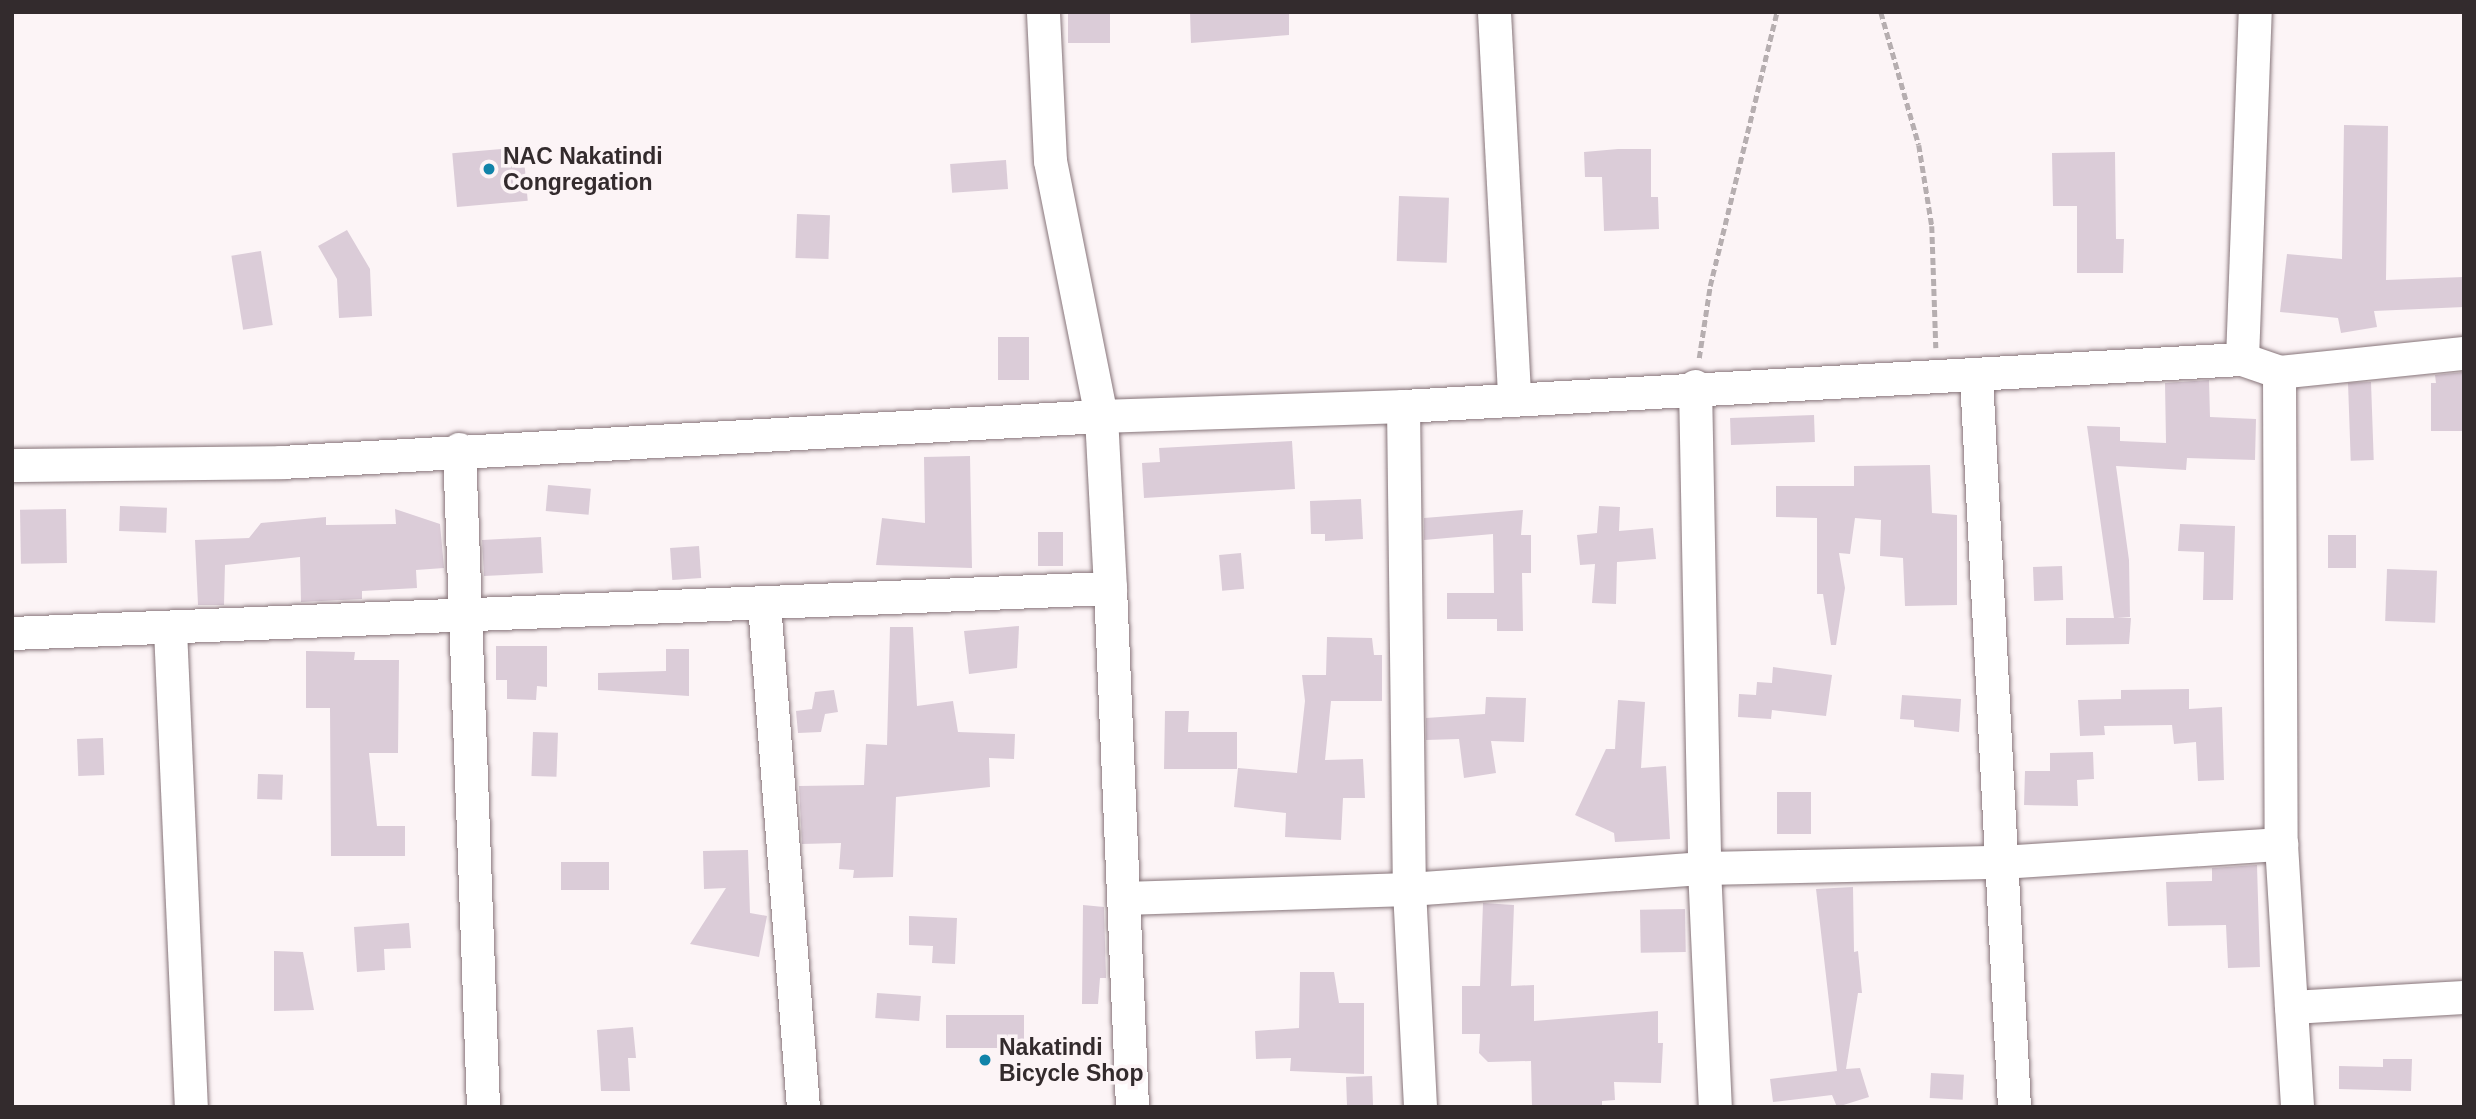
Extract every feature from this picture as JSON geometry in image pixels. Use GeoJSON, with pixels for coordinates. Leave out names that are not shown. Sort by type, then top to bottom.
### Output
{"type":"FeatureCollection","features":[{"type":"Feature","properties":{"kind":"street"},"geometry":{"type":"LineString","coordinates":[[1043,12],[1050,162],[1101,416],[1132,1107]]}},
{"type":"Feature","properties":{"kind":"street"},"geometry":{"type":"LineString","coordinates":[[1494,12],[1514,398]]}},
{"type":"Feature","properties":{"kind":"street"},"geometry":{"type":"LineString","coordinates":[[2242,359],[2255,12]]}},
{"type":"Feature","properties":{"kind":"street"},"geometry":{"type":"LineString","coordinates":[[12,465],[281,462],[460,449],[1101,416],[1403,406],[1695,386],[1938,376],[1976,377],[2242,359],[2279,372],[2464,353]]}},
{"type":"Feature","properties":{"kind":"street"},"geometry":{"type":"LineString","coordinates":[[2279,372],[2281,844],[2297,1107]]}},
{"type":"Feature","properties":{"kind":"street"},"geometry":{"type":"LineString","coordinates":[[1976,377],[2014,1107]]}},
{"type":"Feature","properties":{"kind":"street"},"geometry":{"type":"LineString","coordinates":[[1695,386],[1704,868],[1715,1107]]}},
{"type":"Feature","properties":{"kind":"street"},"geometry":{"type":"LineString","coordinates":[[1403,406],[1409,889],[1420,1107]]}},
{"type":"Feature","properties":{"kind":"street"},"geometry":{"type":"LineString","coordinates":[[460,449],[483,1107]]}},
{"type":"Feature","properties":{"kind":"street"},"geometry":{"type":"LineString","coordinates":[[12,633],[467,618],[1110,588]]}},
{"type":"Feature","properties":{"kind":"street"},"geometry":{"type":"LineString","coordinates":[[764,604],[803,1107]]}},
{"type":"Feature","properties":{"kind":"street"},"geometry":{"type":"LineString","coordinates":[[170,629],[191,1107]]}},
{"type":"Feature","properties":{"kind":"street"},"geometry":{"type":"LineString","coordinates":[[1123,898],[1409,889],[1704,868],[2001,862],[2281,844]]}},
{"type":"Feature","properties":{"kind":"street"},"geometry":{"type":"LineString","coordinates":[[2291,1007],[2464,997]]}},
{"type":"Feature","properties":{"kind":"path"},"geometry":{"type":"LineString","coordinates":[[1695,386],[1707,303],[1777,12]]}},
{"type":"Feature","properties":{"kind":"path"},"geometry":{"type":"LineString","coordinates":[[1881,12],[1919,145],[1932,226],[1938,376]]}},
{"type":"Feature","properties":{"kind":"building"},"geometry":{"type":"Polygon","coordinates":[[[1068,12],[1110,12],[1110,43],[1068,43],[1068,12]]]}},
{"type":"Feature","properties":{"kind":"building"},"geometry":{"type":"Polygon","coordinates":[[[1190,12],[1289,12],[1289,35],[1191,43],[1190,12]]]}},
{"type":"Feature","properties":{"kind":"building"},"geometry":{"type":"Polygon","coordinates":[[[2344,125],[2388,126],[2386,280],[2464,277],[2464,307],[2374,311],[2377,327],[2341,333],[2338,318],[2280,312],[2287,254],[2342,259],[2344,125]]]}},
{"type":"Feature","properties":{"kind":"building","name":"NAC Nakatindi Congregation"},"geometry":{"type":"Polygon","coordinates":[[[523,147],[528,201],[457,207],[452,153],[523,147]]]}},
{"type":"Feature","properties":{"kind":"building"},"geometry":{"type":"Polygon","coordinates":[[[1651,149],[1651,197],[1658,197],[1659,229],[1604,231],[1602,177],[1585,177],[1584,152],[1651,149]]]}},
{"type":"Feature","properties":{"kind":"building"},"geometry":{"type":"Polygon","coordinates":[[[2115,152],[2116,239],[2124,239],[2123,273],[2077,273],[2077,206],[2053,206],[2052,153],[2115,152]]]}},
{"type":"Feature","properties":{"kind":"building"},"geometry":{"type":"Polygon","coordinates":[[[1006,160],[1008,189],[952,193],[950,164],[1006,160]]]}},
{"type":"Feature","properties":{"kind":"building"},"geometry":{"type":"Polygon","coordinates":[[[1399,196],[1449,198],[1447,263],[1397,261],[1399,196]]]}},
{"type":"Feature","properties":{"kind":"building"},"geometry":{"type":"Polygon","coordinates":[[[797,214],[830,215],[828,259],[795,258],[797,214]]]}},
{"type":"Feature","properties":{"kind":"building"},"geometry":{"type":"Polygon","coordinates":[[[347,230],[370,269],[372,316],[339,318],[337,279],[318,246],[347,230]]]}},
{"type":"Feature","properties":{"kind":"building"},"geometry":{"type":"Polygon","coordinates":[[[261,251],[273,325],[243,330],[231,256],[261,251]]]}},
{"type":"Feature","properties":{"kind":"building"},"geometry":{"type":"Polygon","coordinates":[[[998,337],[1029,337],[1029,380],[998,380],[998,337]]]}},
{"type":"Feature","properties":{"kind":"building"},"geometry":{"type":"Polygon","coordinates":[[[2464,372],[2464,431],[2431,431],[2431,383],[2436,383],[2435,375],[2464,372]]]}},
{"type":"Feature","properties":{"kind":"building"},"geometry":{"type":"Polygon","coordinates":[[[2209,380],[2210,417],[2256,419],[2255,460],[2187,458],[2186,470],[2116,466],[2129,560],[2130,617],[2117,618],[2131,618],[2129,644],[2066,645],[2066,618],[2114,618],[2087,426],[2120,427],[2120,441],[2166,443],[2165,383],[2209,380]]]}},
{"type":"Feature","properties":{"kind":"building"},"geometry":{"type":"Polygon","coordinates":[[[2371,382],[2374,460],[2351,461],[2348,383],[2371,382]]]}},
{"type":"Feature","properties":{"kind":"building"},"geometry":{"type":"Polygon","coordinates":[[[1814,415],[1815,442],[1731,445],[1730,418],[1814,415]]]}},
{"type":"Feature","properties":{"kind":"building"},"geometry":{"type":"Polygon","coordinates":[[[1292,441],[1295,489],[1144,498],[1142,463],[1160,462],[1159,448],[1292,441]]]}},
{"type":"Feature","properties":{"kind":"building"},"geometry":{"type":"Polygon","coordinates":[[[970,456],[972,568],[876,565],[882,518],[925,523],[924,457],[970,456]]]}},
{"type":"Feature","properties":{"kind":"building"},"geometry":{"type":"Polygon","coordinates":[[[1930,465],[1932,513],[1957,515],[1957,605],[1905,606],[1903,558],[1880,556],[1881,520],[1855,518],[1850,554],[1839,553],[1845,588],[1836,645],[1831,645],[1823,594],[1817,594],[1817,518],[1776,517],[1776,486],[1854,486],[1854,466],[1930,465]]]}},
{"type":"Feature","properties":{"kind":"building"},"geometry":{"type":"Polygon","coordinates":[[[548,485],[591,489],[589,515],[546,511],[548,485]]]}},
{"type":"Feature","properties":{"kind":"building"},"geometry":{"type":"Polygon","coordinates":[[[1361,499],[1363,539],[1325,541],[1325,534],[1311,534],[1310,501],[1361,499]]]}},
{"type":"Feature","properties":{"kind":"building"},"geometry":{"type":"Polygon","coordinates":[[[120,506],[167,508],[166,533],[119,531],[120,506]]]}},
{"type":"Feature","properties":{"kind":"building"},"geometry":{"type":"Polygon","coordinates":[[[1599,506],[1620,507],[1619,531],[1653,528],[1656,559],[1617,562],[1616,604],[1592,603],[1595,564],[1580,565],[1577,535],[1597,533],[1599,506]]]}},
{"type":"Feature","properties":{"kind":"building"},"geometry":{"type":"Polygon","coordinates":[[[66,509],[67,563],[21,564],[20,510],[66,509]]]}},
{"type":"Feature","properties":{"kind":"building"},"geometry":{"type":"Polygon","coordinates":[[[395,509],[440,524],[444,568],[416,570],[417,588],[362,591],[362,599],[301,602],[300,557],[225,565],[224,605],[198,605],[195,540],[249,538],[261,523],[326,517],[326,525],[396,524],[395,509]]]}},
{"type":"Feature","properties":{"kind":"building"},"geometry":{"type":"Polygon","coordinates":[[[1523,510],[1521,535],[1531,535],[1531,573],[1522,573],[1523,631],[1497,631],[1497,619],[1447,619],[1447,593],[1494,593],[1493,534],[1424,540],[1424,518],[1523,510]]]}},
{"type":"Feature","properties":{"kind":"building"},"geometry":{"type":"Polygon","coordinates":[[[2180,524],[2235,526],[2233,600],[2203,600],[2204,552],[2178,551],[2180,524]]]}},
{"type":"Feature","properties":{"kind":"building"},"geometry":{"type":"Polygon","coordinates":[[[1038,532],[1063,532],[1063,566],[1038,566],[1038,532]]]}},
{"type":"Feature","properties":{"kind":"building"},"geometry":{"type":"Polygon","coordinates":[[[2328,535],[2356,535],[2356,568],[2328,568],[2328,535]]]}},
{"type":"Feature","properties":{"kind":"building"},"geometry":{"type":"Polygon","coordinates":[[[541,537],[543,573],[484,576],[482,540],[541,537]]]}},
{"type":"Feature","properties":{"kind":"building"},"geometry":{"type":"Polygon","coordinates":[[[699,546],[701,578],[672,580],[670,548],[699,546]]]}},
{"type":"Feature","properties":{"kind":"building"},"geometry":{"type":"Polygon","coordinates":[[[1241,553],[1244,589],[1222,591],[1219,555],[1241,553]]]}},
{"type":"Feature","properties":{"kind":"building"},"geometry":{"type":"Polygon","coordinates":[[[2062,566],[2063,600],[2034,601],[2033,567],[2062,566]]]}},
{"type":"Feature","properties":{"kind":"building"},"geometry":{"type":"Polygon","coordinates":[[[2387,569],[2437,571],[2435,623],[2385,621],[2387,569]]]}},
{"type":"Feature","properties":{"kind":"building"},"geometry":{"type":"Polygon","coordinates":[[[1019,626],[1017,668],[969,674],[964,631],[1019,626]]]}},
{"type":"Feature","properties":{"kind":"building"},"geometry":{"type":"Polygon","coordinates":[[[890,627],[913,627],[917,706],[953,701],[958,732],[1015,734],[1014,759],[989,758],[990,787],[896,797],[893,877],[853,878],[854,870],[839,869],[841,843],[802,844],[799,786],[864,785],[866,744],[887,745],[890,627]]]}},
{"type":"Feature","properties":{"kind":"building"},"geometry":{"type":"Polygon","coordinates":[[[1327,637],[1372,638],[1374,655],[1382,655],[1382,701],[1331,701],[1325,760],[1363,759],[1365,798],[1343,798],[1341,840],[1285,837],[1286,813],[1234,807],[1238,768],[1297,773],[1305,701],[1302,675],[1326,675],[1327,637]]]}},
{"type":"Feature","properties":{"kind":"building"},"geometry":{"type":"Polygon","coordinates":[[[496,646],[547,646],[547,687],[537,686],[536,700],[507,699],[507,680],[496,680],[496,646]]]}},
{"type":"Feature","properties":{"kind":"building"},"geometry":{"type":"Polygon","coordinates":[[[666,649],[689,649],[689,696],[598,690],[598,673],[666,671],[666,649]]]}},
{"type":"Feature","properties":{"kind":"building"},"geometry":{"type":"Polygon","coordinates":[[[306,651],[355,652],[354,660],[399,660],[398,753],[369,753],[377,826],[405,826],[405,856],[331,856],[330,708],[306,708],[306,651]]]}},
{"type":"Feature","properties":{"kind":"building"},"geometry":{"type":"Polygon","coordinates":[[[1773,667],[1832,675],[1826,716],[1772,710],[1771,719],[1738,717],[1739,694],[1756,695],[1757,682],[1772,683],[1773,667]]]}},
{"type":"Feature","properties":{"kind":"building"},"geometry":{"type":"Polygon","coordinates":[[[2189,689],[2189,709],[2222,707],[2224,780],[2198,781],[2196,742],[2174,744],[2172,725],[2104,726],[2105,735],[2080,736],[2078,700],[2121,699],[2121,690],[2189,689]]]}},
{"type":"Feature","properties":{"kind":"building"},"geometry":{"type":"Polygon","coordinates":[[[834,690],[838,712],[825,714],[821,732],[798,733],[796,711],[812,709],[815,692],[834,690]]]}},
{"type":"Feature","properties":{"kind":"building"},"geometry":{"type":"Polygon","coordinates":[[[1902,695],[1961,699],[1959,732],[1914,727],[1914,720],[1900,719],[1902,695]]]}},
{"type":"Feature","properties":{"kind":"building"},"geometry":{"type":"Polygon","coordinates":[[[1486,697],[1526,698],[1524,742],[1491,741],[1496,773],[1464,778],[1459,739],[1426,740],[1426,718],[1485,714],[1486,697]]]}},
{"type":"Feature","properties":{"kind":"building"},"geometry":{"type":"Polygon","coordinates":[[[1618,700],[1645,702],[1641,768],[1666,766],[1670,839],[1615,842],[1614,833],[1575,815],[1606,749],[1615,749],[1618,700]]]}},
{"type":"Feature","properties":{"kind":"building"},"geometry":{"type":"Polygon","coordinates":[[[1165,711],[1189,711],[1188,732],[1237,732],[1237,769],[1164,769],[1165,711]]]}},
{"type":"Feature","properties":{"kind":"building"},"geometry":{"type":"Polygon","coordinates":[[[533,732],[558,733],[556,777],[531,776],[533,732]]]}},
{"type":"Feature","properties":{"kind":"building"},"geometry":{"type":"Polygon","coordinates":[[[103,738],[104,775],[78,776],[77,739],[103,738]]]}},
{"type":"Feature","properties":{"kind":"building"},"geometry":{"type":"Polygon","coordinates":[[[2093,752],[2094,779],[2077,780],[2078,806],[2024,805],[2025,771],[2050,771],[2050,753],[2093,752]]]}},
{"type":"Feature","properties":{"kind":"building"},"geometry":{"type":"Polygon","coordinates":[[[258,774],[283,775],[282,800],[257,799],[258,774]]]}},
{"type":"Feature","properties":{"kind":"building"},"geometry":{"type":"Polygon","coordinates":[[[1777,792],[1811,792],[1811,834],[1777,834],[1777,792]]]}},
{"type":"Feature","properties":{"kind":"building"},"geometry":{"type":"Polygon","coordinates":[[[748,850],[750,913],[767,916],[759,957],[690,944],[726,888],[704,889],[703,851],[748,850]]]}},
{"type":"Feature","properties":{"kind":"building"},"geometry":{"type":"Polygon","coordinates":[[[561,862],[609,862],[609,890],[561,890],[561,862]]]}},
{"type":"Feature","properties":{"kind":"building"},"geometry":{"type":"Polygon","coordinates":[[[2257,865],[2260,967],[2228,968],[2226,925],[2168,926],[2166,882],[2212,881],[2212,868],[2257,865]]]}},
{"type":"Feature","properties":{"kind":"building"},"geometry":{"type":"Polygon","coordinates":[[[1853,887],[1854,952],[1858,951],[1862,993],[1858,993],[1846,1069],[1860,1068],[1869,1097],[1837,1107],[1832,1095],[1773,1102],[1770,1079],[1837,1071],[1816,889],[1853,887]]]}},
{"type":"Feature","properties":{"kind":"building"},"geometry":{"type":"Polygon","coordinates":[[[1483,903],[1514,905],[1511,986],[1534,985],[1534,1021],[1658,1011],[1658,1043],[1663,1043],[1661,1083],[1614,1082],[1615,1100],[1602,1101],[1602,1106],[1532,1107],[1531,1061],[1488,1062],[1479,1053],[1480,1034],[1462,1034],[1462,986],[1480,986],[1483,903]]]}},
{"type":"Feature","properties":{"kind":"building"},"geometry":{"type":"Polygon","coordinates":[[[1083,905],[1104,907],[1106,978],[1100,978],[1098,1004],[1082,1004],[1083,905]]]}},
{"type":"Feature","properties":{"kind":"building"},"geometry":{"type":"Polygon","coordinates":[[[1685,909],[1686,952],[1641,953],[1640,910],[1685,909]]]}},
{"type":"Feature","properties":{"kind":"building"},"geometry":{"type":"Polygon","coordinates":[[[909,916],[957,918],[955,964],[932,963],[933,946],[909,945],[909,916]]]}},
{"type":"Feature","properties":{"kind":"building"},"geometry":{"type":"Polygon","coordinates":[[[409,923],[411,948],[384,949],[385,970],[357,972],[354,927],[409,923]]]}},
{"type":"Feature","properties":{"kind":"building"},"geometry":{"type":"Polygon","coordinates":[[[274,951],[303,952],[314,1010],[274,1011],[274,951]]]}},
{"type":"Feature","properties":{"kind":"building"},"geometry":{"type":"Polygon","coordinates":[[[1300,972],[1334,972],[1339,1003],[1364,1003],[1364,1074],[1290,1071],[1291,1058],[1256,1059],[1255,1031],[1299,1028],[1300,972]]]}},
{"type":"Feature","properties":{"kind":"building"},"geometry":{"type":"Polygon","coordinates":[[[877,993],[921,996],[919,1021],[875,1018],[877,993]]]}},
{"type":"Feature","properties":{"kind":"building"},"geometry":{"type":"Polygon","coordinates":[[[946,1015],[1024,1015],[1024,1048],[946,1048],[946,1015]]]}},
{"type":"Feature","properties":{"kind":"building"},"geometry":{"type":"Polygon","coordinates":[[[633,1027],[636,1058],[628,1058],[630,1091],[601,1091],[597,1030],[633,1027]]]}},
{"type":"Feature","properties":{"kind":"building"},"geometry":{"type":"Polygon","coordinates":[[[2383,1059],[2412,1059],[2411,1091],[2339,1089],[2339,1066],[2383,1067],[2383,1059]]]}},
{"type":"Feature","properties":{"kind":"building"},"geometry":{"type":"Polygon","coordinates":[[[1931,1073],[1964,1075],[1963,1100],[1930,1098],[1931,1073]]]}},
{"type":"Feature","properties":{"kind":"building"},"geometry":{"type":"Polygon","coordinates":[[[1372,1076],[1373,1107],[1347,1107],[1346,1077],[1372,1076]]]}},
{"type":"Feature","properties":{"kind":"place","name":"NAC Nakatindi Congregation"},"geometry":{"type":"Point","coordinates":[489,169]}},
{"type":"Feature","properties":{"kind":"place","name":"Nakatindi Bicycle Shop"},"geometry":{"type":"Point","coordinates":[985,1060]}}]}
